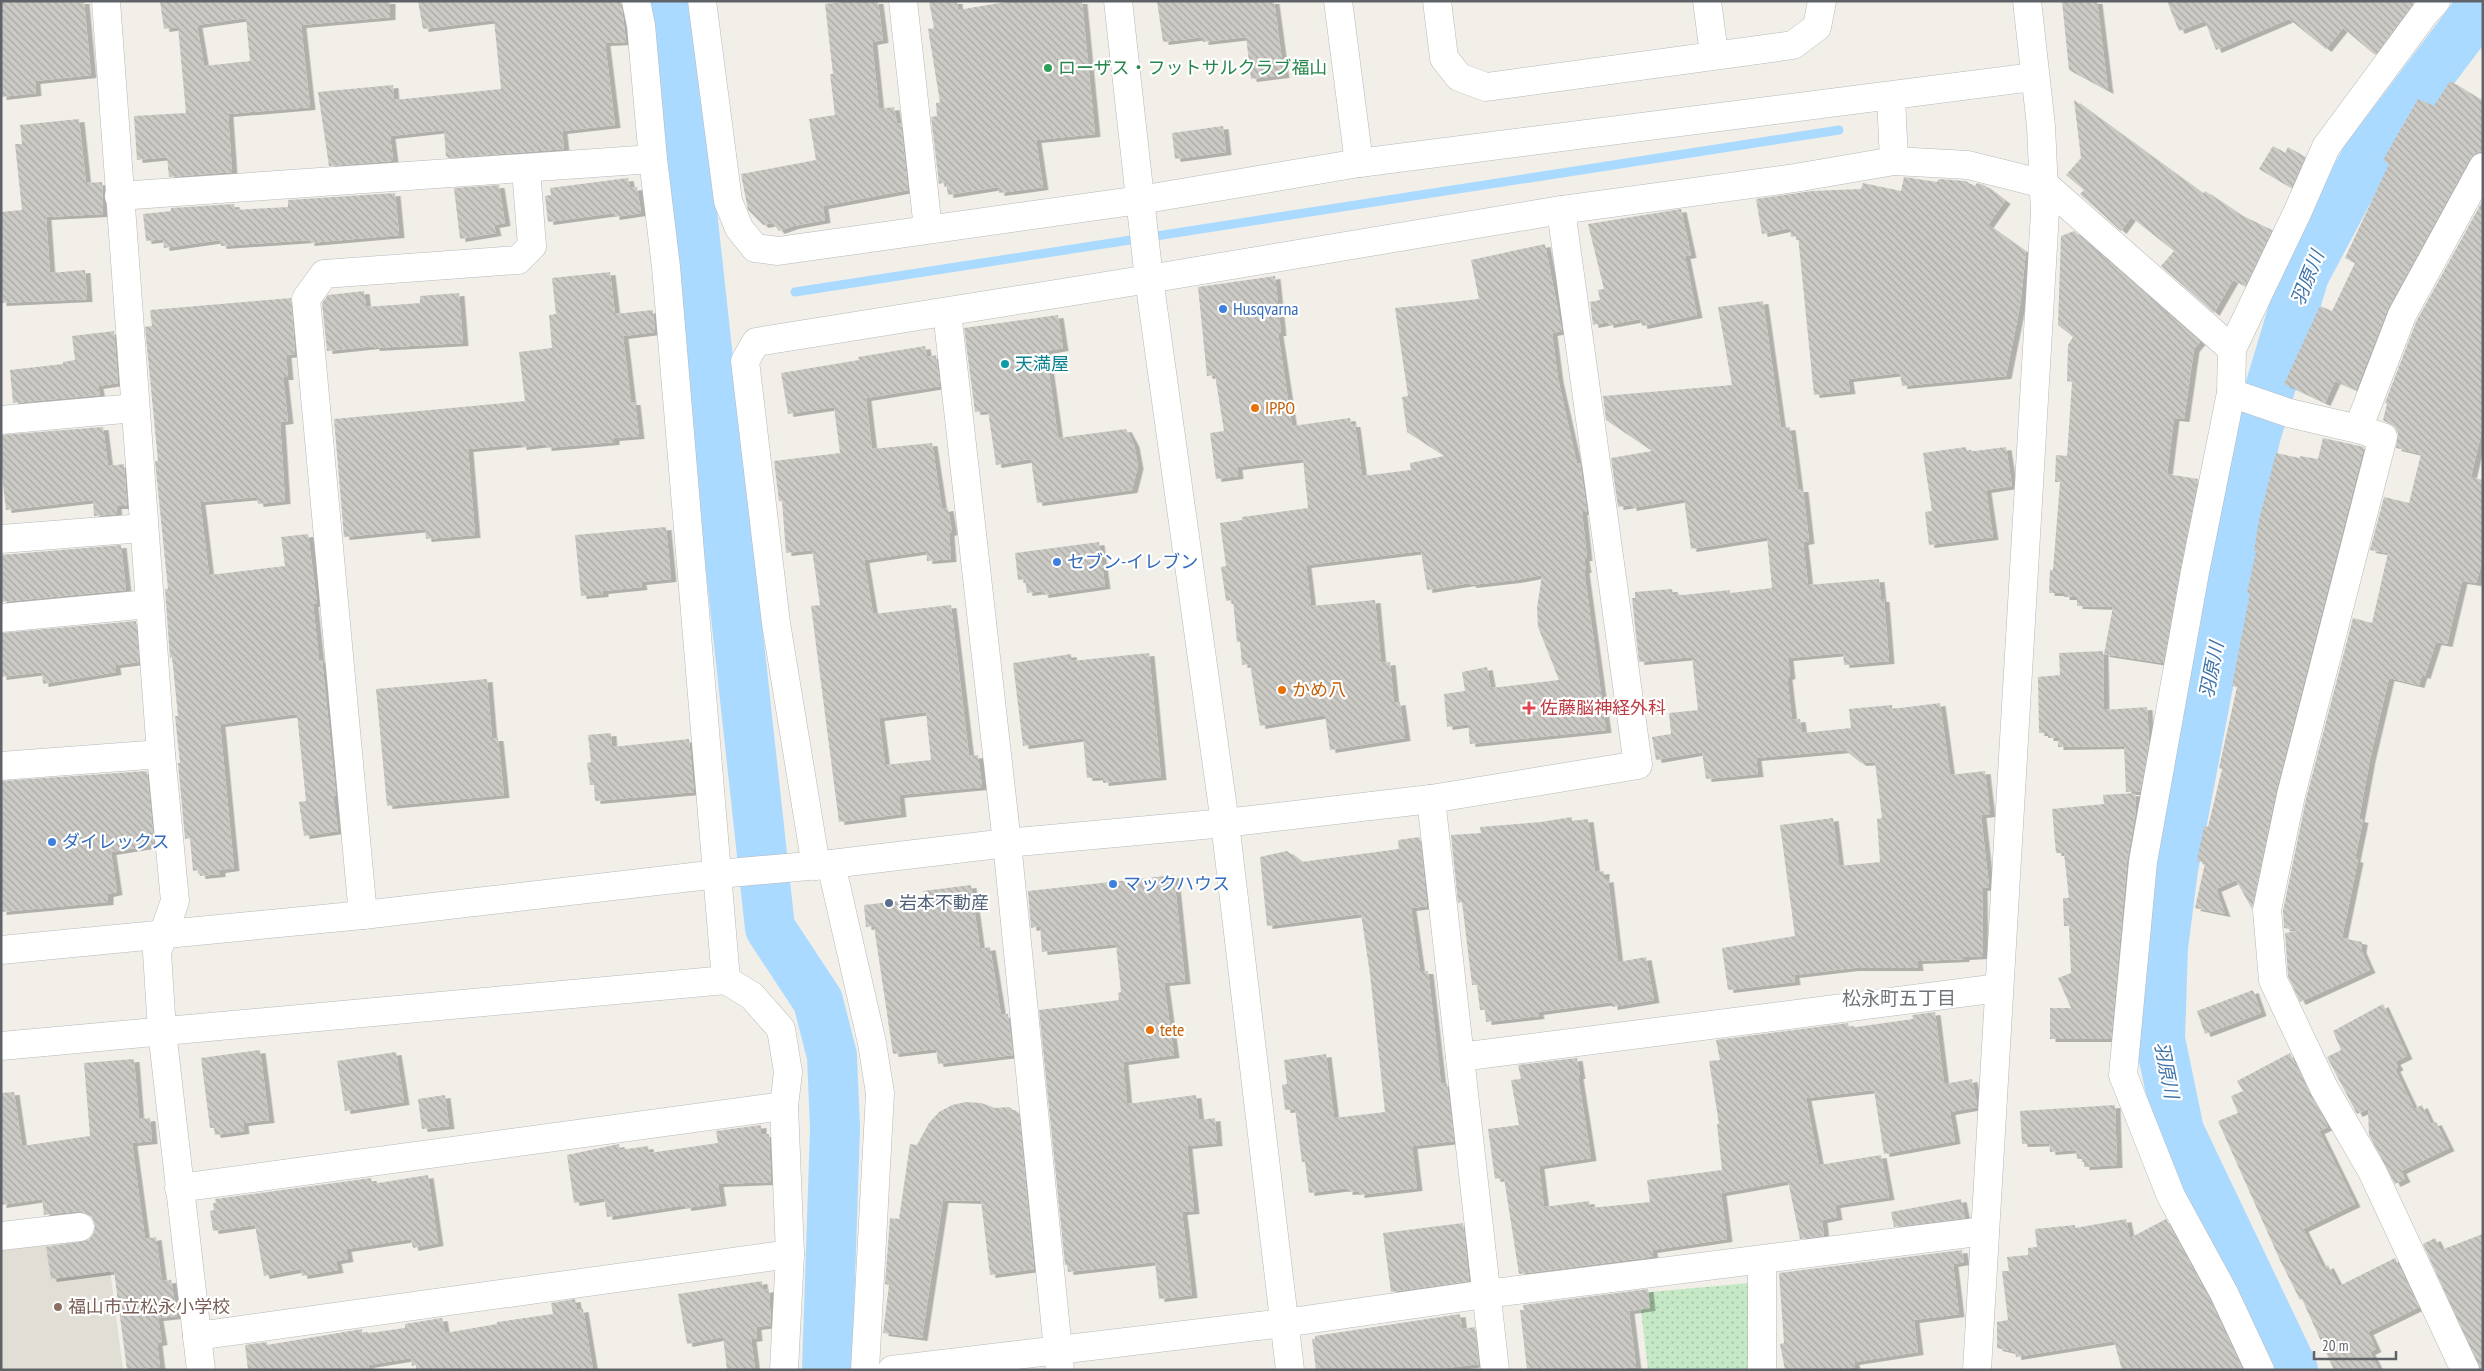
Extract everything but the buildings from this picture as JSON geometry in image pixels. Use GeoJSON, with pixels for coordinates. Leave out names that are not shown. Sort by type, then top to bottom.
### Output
{"type":"FeatureCollection","features":[{"type":"Feature","properties":{"kind":"street"},"geometry":{"type":"LineString","coordinates":[[106,1],[160,754],[175,901],[157,952],[162,1031],[201,1370]]}},
{"type":"Feature","properties":{"kind":"street"},"geometry":{"type":"LineString","coordinates":[[636,1],[666,267],[728,873],[726,980]]}},
{"type":"Feature","properties":{"kind":"street"},"geometry":{"type":"LineString","coordinates":[[702,1],[728,201],[739,228],[755,248],[778,251],[928,229],[1141,210],[1359,163],[1890,97],[2034,77]]}},
{"type":"Feature","properties":{"kind":"street"},"geometry":{"type":"LineString","coordinates":[[903,1],[928,229]]}},
{"type":"Feature","properties":{"kind":"street"},"geometry":{"type":"LineString","coordinates":[[1118,1],[1148,271],[1225,824],[1290,1370]]}},
{"type":"Feature","properties":{"kind":"street"},"geometry":{"type":"LineString","coordinates":[[1338,1],[1359,163]]}},
{"type":"Feature","properties":{"kind":"street"},"geometry":{"type":"LineString","coordinates":[[1437,1],[1444,58],[1459,77],[1486,86],[1714,54],[1794,45],[1817,27],[1822,1]]}},
{"type":"Feature","properties":{"kind":"street"},"geometry":{"type":"LineString","coordinates":[[1707,1],[1714,54]]}},
{"type":"Feature","properties":{"kind":"street"},"geometry":{"type":"LineString","coordinates":[[1977,1370],[2045,222],[2041,126],[2034,77],[2027,1]]}},
{"type":"Feature","properties":{"kind":"street"},"geometry":{"type":"LineString","coordinates":[[2260,1370],[2224,1293],[2171,1196],[2124,1075],[2143,862],[2195,572],[2231,394],[2232,349],[2298,212],[2326,147],[2424,12],[2436,1]]}},
{"type":"Feature","properties":{"kind":"street"},"geometry":{"type":"LineString","coordinates":[[1890,97],[1894,161]]}},
{"type":"Feature","properties":{"kind":"street"},"geometry":{"type":"LineString","coordinates":[[119,196],[653,159]]}},
{"type":"Feature","properties":{"kind":"street"},"geometry":{"type":"LineString","coordinates":[[865,1370],[880,1093],[872,1043],[816,866],[776,623],[745,361],[756,342],[946,312],[1148,271],[1561,210],[1795,178],[1894,161],[1968,165],[2044,184],[2232,349]]}},
{"type":"Feature","properties":{"kind":"street"},"geometry":{"type":"LineString","coordinates":[[2358,429],[2402,315],[2483,167]]}},
{"type":"Feature","properties":{"kind":"street"},"geometry":{"type":"LineString","coordinates":[[363,915],[306,299],[324,274],[518,260],[532,246],[526,169]]}},
{"type":"Feature","properties":{"kind":"street"},"geometry":{"type":"LineString","coordinates":[[1,950],[363,915],[728,873],[816,866],[1008,843],[1225,824],[1432,799],[1638,765],[1561,210]]}},
{"type":"Feature","properties":{"kind":"street"},"geometry":{"type":"LineString","coordinates":[[946,312],[1008,843],[1059,1360]]}},
{"type":"Feature","properties":{"kind":"street"},"geometry":{"type":"LineString","coordinates":[[2231,394],[2289,413],[2358,429],[2383,437],[2291,795],[2267,910],[2273,980],[2324,1088],[2372,1171],[2465,1370]]}},
{"type":"Feature","properties":{"kind":"street"},"geometry":{"type":"LineString","coordinates":[[1,420],[135,408]]}},
{"type":"Feature","properties":{"kind":"street"},"geometry":{"type":"LineString","coordinates":[[1,538],[143,528]]}},
{"type":"Feature","properties":{"kind":"street"},"geometry":{"type":"LineString","coordinates":[[1,618],[149,604]]}},
{"type":"Feature","properties":{"kind":"street"},"geometry":{"type":"LineString","coordinates":[[1,766],[160,754]]}},
{"type":"Feature","properties":{"kind":"street"},"geometry":{"type":"LineString","coordinates":[[1432,799],[1495,1370]]}},
{"type":"Feature","properties":{"kind":"street"},"geometry":{"type":"LineString","coordinates":[[1,1046],[726,980],[752,996],[781,1029],[788,1072],[784,1106],[790,1254],[784,1370]]}},
{"type":"Feature","properties":{"kind":"street"},"geometry":{"type":"LineString","coordinates":[[1460,1057],[1999,988]]}},
{"type":"Feature","properties":{"kind":"street"},"geometry":{"type":"LineString","coordinates":[[179,1188],[784,1106]]}},
{"type":"Feature","properties":{"kind":"street"},"geometry":{"type":"LineString","coordinates":[[1,1236],[80,1227]]}},
{"type":"Feature","properties":{"kind":"street"},"geometry":{"type":"LineString","coordinates":[[892,1370],[1059,1360],[1284,1323],[1486,1294],[1985,1231]]}},
{"type":"Feature","properties":{"kind":"street"},"geometry":{"type":"LineString","coordinates":[[197,1336],[790,1254]]}},
{"type":"Feature","properties":{"kind":"street"},"geometry":{"type":"LineString","coordinates":[[1762,1260],[1762,1370]]}},
{"type":"Feature","properties":{"kind":"shaded area","name":"福山市立松永小学校"},"geometry":{"type":"Polygon","coordinates":[[[105,1231],[123,1370],[1,1370],[1,1243],[105,1231]]]}},
{"type":"Feature","properties":{"kind":"green space"},"geometry":{"type":"Polygon","coordinates":[[[1750,1283],[1750,1370],[1648,1370],[1639,1293],[1750,1283]]]}},
{"type":"Feature","properties":{"kind":"waterway"},"geometry":{"type":"LineString","coordinates":[[669,1],[770,928],[818,1001],[832,1056],[835,1128],[827,1370]]}},
{"type":"Feature","properties":{"kind":"waterway","name":"羽原川"},"geometry":{"type":"LineString","coordinates":[[2293,1370],[2179,1131],[2160,1039],[2163,947],[2173,869],[2255,438],[2304,275],[2365,160],[2483,4]]}},
{"type":"Feature","properties":{"kind":"waterway"},"geometry":{"type":"LineString","coordinates":[[795,292],[1839,130]]}},
{"type":"Feature","properties":{"kind":"place","name":"ローザス・フットサルクラブ福山"},"geometry":{"type":"Point","coordinates":[1048,68]}},
{"type":"Feature","properties":{"kind":"place","name":"Husqvarna"},"geometry":{"type":"Point","coordinates":[1223,309]}},
{"type":"Feature","properties":{"kind":"place","name":"天満屋"},"geometry":{"type":"Point","coordinates":[1005,364]}},
{"type":"Feature","properties":{"kind":"place","name":"IPPO"},"geometry":{"type":"Point","coordinates":[1255,408]}},
{"type":"Feature","properties":{"kind":"place","name":"セブン-イレブン"},"geometry":{"type":"Point","coordinates":[1057,562]}},
{"type":"Feature","properties":{"kind":"place","name":"かめ八"},"geometry":{"type":"Point","coordinates":[1282,690]}},
{"type":"Feature","properties":{"kind":"place","name":"佐藤脳神経外科"},"geometry":{"type":"Point","coordinates":[1529,708]}},
{"type":"Feature","properties":{"kind":"place","name":"ダイレックス"},"geometry":{"type":"Point","coordinates":[52,842]}},
{"type":"Feature","properties":{"kind":"place","name":"マックハウス"},"geometry":{"type":"Point","coordinates":[1113,884]}},
{"type":"Feature","properties":{"kind":"place","name":"岩本不動産"},"geometry":{"type":"Point","coordinates":[889,903]}},
{"type":"Feature","properties":{"kind":"place","name":"tete"},"geometry":{"type":"Point","coordinates":[1150,1030]}},
{"type":"Feature","properties":{"kind":"place","name":"福山市立松永小学校"},"geometry":{"type":"Point","coordinates":[58,1307]}},
{"type":"Feature","properties":{"kind":"district","name":"松永町五丁目"},"geometry":{"type":"Point","coordinates":[1899,998]}}]}
